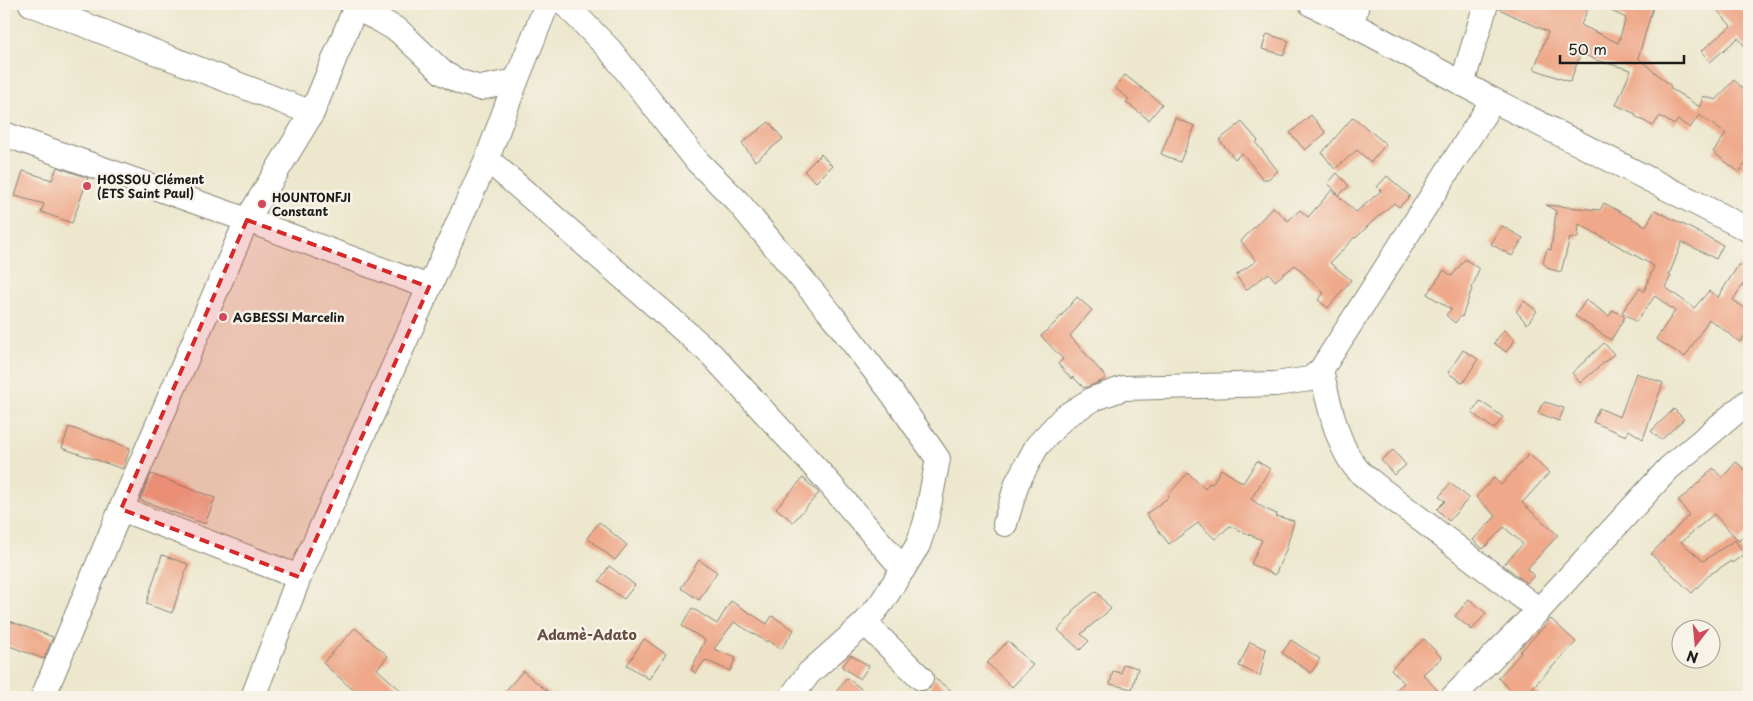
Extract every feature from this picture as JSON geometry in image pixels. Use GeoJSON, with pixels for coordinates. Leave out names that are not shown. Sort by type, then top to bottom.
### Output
{"type":"FeatureCollection","features":[{"type":"Feature","properties":{"kind":"street"},"geometry":{"type":"LineString","coordinates":[[31,4],[312,113]]}},
{"type":"Feature","properties":{"kind":"street"},"geometry":{"type":"LineString","coordinates":[[253,697],[299,577],[487,159],[547,4]]}},
{"type":"Feature","properties":{"kind":"street"},"geometry":{"type":"LineString","coordinates":[[565,4],[610,50],[697,160],[738,202],[825,307],[892,393],[938,459],[926,521],[918,545],[882,602],[865,623],[809,673],[791,697]]}},
{"type":"Feature","properties":{"kind":"street"},"geometry":{"type":"LineString","coordinates":[[1311,4],[1354,14],[1462,84],[1749,230]]}},
{"type":"Feature","properties":{"kind":"street"},"geometry":{"type":"LineString","coordinates":[[1462,84],[1486,4]]}},
{"type":"Feature","properties":{"kind":"street"},"geometry":{"type":"LineString","coordinates":[[44,697],[121,509],[247,220],[312,113],[356,6],[399,31],[443,73],[460,82],[480,88],[516,80]]}},
{"type":"Feature","properties":{"kind":"street"},"geometry":{"type":"LineString","coordinates":[[1005,524],[1017,483],[1037,446],[1064,417],[1093,399],[1124,388],[1275,384],[1310,379],[1321,370],[1493,100]]}},
{"type":"Feature","properties":{"kind":"street"},"geometry":{"type":"LineString","coordinates":[[4,134],[429,287]]}},
{"type":"Feature","properties":{"kind":"street"},"geometry":{"type":"LineString","coordinates":[[487,159],[711,354],[822,475],[903,569]]}},
{"type":"Feature","properties":{"kind":"street"},"geometry":{"type":"LineString","coordinates":[[1321,370],[1342,444],[1356,468],[1378,487],[1539,610]]}},
{"type":"Feature","properties":{"kind":"street"},"geometry":{"type":"LineString","coordinates":[[1453,697],[1539,610],[1669,468],[1749,401]]}},
{"type":"Feature","properties":{"kind":"street"},"geometry":{"type":"LineString","coordinates":[[121,509],[299,577]]}},
{"type":"Feature","properties":{"kind":"street"},"geometry":{"type":"LineString","coordinates":[[865,623],[922,678]]}},
{"type":"Feature","properties":{"kind":"highlighted area"},"geometry":{"type":"Polygon","coordinates":[[[247,220],[429,287],[299,577],[121,509],[247,220]]]}},
{"type":"Feature","properties":{"kind":"building"},"geometry":{"type":"Polygon","coordinates":[[[1499,4],[1590,4],[1581,25],[1618,43],[1626,18],[1597,4],[1654,4],[1638,58],[1671,86],[1670,88],[1700,107],[1703,96],[1716,100],[1734,80],[1749,94],[1749,159],[1739,172],[1713,152],[1726,134],[1699,115],[1690,128],[1678,120],[1674,125],[1660,116],[1653,126],[1635,116],[1636,114],[1616,105],[1631,70],[1596,60],[1581,53],[1570,82],[1534,69],[1548,32],[1499,9],[1499,4]]]}},
{"type":"Feature","properties":{"kind":"building"},"geometry":{"type":"Polygon","coordinates":[[[1712,4],[1749,4],[1749,51],[1738,38],[1710,62],[1701,51],[1731,26],[1712,4]]]}},
{"type":"Feature","properties":{"kind":"building"},"geometry":{"type":"Polygon","coordinates":[[[1267,34],[1289,41],[1284,55],[1262,49],[1267,34]]]}},
{"type":"Feature","properties":{"kind":"building"},"geometry":{"type":"Polygon","coordinates":[[[1125,75],[1162,104],[1149,120],[1126,102],[1129,99],[1115,88],[1125,75]]]}},
{"type":"Feature","properties":{"kind":"building"},"geometry":{"type":"Polygon","coordinates":[[[1311,115],[1326,133],[1305,150],[1290,133],[1311,115]]]}},
{"type":"Feature","properties":{"kind":"building"},"geometry":{"type":"Polygon","coordinates":[[[1353,117],[1386,144],[1371,162],[1357,150],[1335,169],[1322,153],[1353,117]]]}},
{"type":"Feature","properties":{"kind":"building"},"geometry":{"type":"Polygon","coordinates":[[[1175,118],[1195,126],[1180,162],[1161,154],[1175,118]]]}},
{"type":"Feature","properties":{"kind":"building"},"geometry":{"type":"Polygon","coordinates":[[[769,122],[783,139],[755,161],[742,143],[769,122]]]}},
{"type":"Feature","properties":{"kind":"building"},"geometry":{"type":"Polygon","coordinates":[[[1242,122],[1258,141],[1256,143],[1278,171],[1268,179],[1263,179],[1242,153],[1235,159],[1219,140],[1242,122]]]}},
{"type":"Feature","properties":{"kind":"building"},"geometry":{"type":"Polygon","coordinates":[[[821,154],[832,166],[816,182],[804,171],[821,154]]]}},
{"type":"Feature","properties":{"kind":"building"},"geometry":{"type":"Polygon","coordinates":[[[57,167],[88,178],[72,223],[41,212],[44,204],[15,196],[23,171],[52,180],[57,167]]]}},
{"type":"Feature","properties":{"kind":"building"},"geometry":{"type":"Polygon","coordinates":[[[1337,173],[1349,186],[1339,195],[1328,183],[1337,173]]]}},
{"type":"Feature","properties":{"kind":"building"},"geometry":{"type":"Polygon","coordinates":[[[1387,176],[1410,196],[1399,207],[1394,203],[1355,237],[1330,263],[1351,280],[1328,308],[1318,300],[1324,293],[1295,265],[1275,281],[1269,273],[1246,290],[1236,275],[1256,261],[1241,241],[1273,207],[1288,221],[1300,210],[1308,217],[1332,190],[1356,212],[1381,191],[1377,187],[1387,176]]]}},
{"type":"Feature","properties":{"kind":"building"},"geometry":{"type":"Polygon","coordinates":[[[1604,203],[1646,226],[1655,210],[1723,245],[1716,259],[1682,242],[1669,275],[1671,276],[1665,287],[1694,308],[1709,291],[1718,297],[1739,264],[1749,271],[1749,275],[1733,300],[1749,311],[1749,329],[1740,342],[1709,319],[1685,357],[1656,339],[1675,311],[1655,296],[1636,322],[1622,312],[1640,288],[1644,292],[1654,266],[1579,224],[1578,238],[1570,238],[1561,272],[1550,269],[1543,263],[1547,249],[1551,250],[1556,211],[1546,205],[1600,210],[1604,203]]]}},
{"type":"Feature","properties":{"kind":"building"},"geometry":{"type":"Polygon","coordinates":[[[1502,226],[1523,238],[1512,256],[1491,244],[1502,226]]]}},
{"type":"Feature","properties":{"kind":"building"},"geometry":{"type":"Polygon","coordinates":[[[1465,259],[1479,269],[1462,317],[1455,323],[1446,315],[1451,309],[1427,294],[1444,270],[1452,276],[1465,259]]]}},
{"type":"Feature","properties":{"kind":"building"},"geometry":{"type":"Polygon","coordinates":[[[1077,297],[1092,310],[1070,336],[1106,377],[1102,381],[1084,388],[1073,377],[1072,379],[1058,364],[1063,359],[1041,336],[1056,322],[1077,297]]]}},
{"type":"Feature","properties":{"kind":"building"},"geometry":{"type":"Polygon","coordinates":[[[1586,300],[1609,316],[1613,310],[1625,317],[1611,340],[1575,316],[1586,300]]]}},
{"type":"Feature","properties":{"kind":"building"},"geometry":{"type":"Polygon","coordinates":[[[1524,301],[1537,311],[1527,324],[1516,311],[1524,301]]]}},
{"type":"Feature","properties":{"kind":"building"},"geometry":{"type":"Polygon","coordinates":[[[1504,330],[1515,340],[1506,352],[1494,343],[1504,330]]]}},
{"type":"Feature","properties":{"kind":"building"},"geometry":{"type":"Polygon","coordinates":[[[1604,343],[1614,354],[1580,383],[1572,373],[1604,343]]]}},
{"type":"Feature","properties":{"kind":"building"},"geometry":{"type":"Polygon","coordinates":[[[1463,350],[1478,359],[1463,383],[1448,373],[1463,350]]]}},
{"type":"Feature","properties":{"kind":"building"},"geometry":{"type":"Polygon","coordinates":[[[1636,373],[1663,383],[1643,439],[1629,430],[1626,436],[1593,422],[1599,408],[1620,417],[1636,373]]]}},
{"type":"Feature","properties":{"kind":"building"},"geometry":{"type":"Polygon","coordinates":[[[1480,401],[1503,417],[1494,429],[1472,413],[1480,401]]]}},
{"type":"Feature","properties":{"kind":"building"},"geometry":{"type":"Polygon","coordinates":[[[1545,402],[1564,408],[1559,421],[1538,413],[1545,402]]]}},
{"type":"Feature","properties":{"kind":"building"},"geometry":{"type":"Polygon","coordinates":[[[1674,409],[1684,419],[1661,440],[1651,431],[1674,409]]]}},
{"type":"Feature","properties":{"kind":"building"},"geometry":{"type":"Polygon","coordinates":[[[69,427],[130,448],[123,469],[62,448],[69,427]]]}},
{"type":"Feature","properties":{"kind":"building"},"geometry":{"type":"Polygon","coordinates":[[[1393,450],[1406,465],[1394,475],[1381,460],[1393,450]]]}},
{"type":"Feature","properties":{"kind":"building"},"geometry":{"type":"Polygon","coordinates":[[[1529,454],[1549,473],[1522,503],[1558,535],[1527,569],[1534,576],[1527,583],[1503,565],[1523,544],[1504,527],[1483,549],[1473,540],[1496,516],[1476,497],[1494,478],[1501,485],[1529,454]]]}},
{"type":"Feature","properties":{"kind":"building"},"geometry":{"type":"Polygon","coordinates":[[[1257,461],[1270,469],[1251,499],[1265,509],[1277,514],[1276,516],[1294,521],[1286,550],[1275,575],[1251,564],[1262,540],[1230,526],[1215,539],[1198,523],[1169,544],[1146,514],[1169,497],[1168,495],[1188,473],[1205,489],[1209,483],[1212,484],[1221,469],[1243,483],[1257,461]]]}},
{"type":"Feature","properties":{"kind":"building"},"geometry":{"type":"Polygon","coordinates":[[[1736,462],[1749,473],[1749,530],[1739,541],[1714,514],[1681,542],[1703,561],[1735,540],[1744,554],[1732,563],[1731,561],[1709,575],[1692,593],[1651,554],[1689,515],[1678,500],[1688,493],[1713,468],[1722,478],[1736,462]]]}},
{"type":"Feature","properties":{"kind":"building"},"geometry":{"type":"Polygon","coordinates":[[[151,474],[215,498],[205,524],[140,500],[151,474]]]}},
{"type":"Feature","properties":{"kind":"building"},"geometry":{"type":"Polygon","coordinates":[[[803,478],[819,493],[793,522],[776,508],[803,478]]]}},
{"type":"Feature","properties":{"kind":"building"},"geometry":{"type":"Polygon","coordinates":[[[1450,483],[1469,498],[1449,521],[1437,509],[1445,501],[1439,497],[1450,483]]]}},
{"type":"Feature","properties":{"kind":"building"},"geometry":{"type":"Polygon","coordinates":[[[599,522],[627,545],[615,560],[587,538],[599,522]]]}},
{"type":"Feature","properties":{"kind":"building"},"geometry":{"type":"Polygon","coordinates":[[[162,555],[188,564],[172,613],[146,604],[162,555]]]}},
{"type":"Feature","properties":{"kind":"building"},"geometry":{"type":"Polygon","coordinates":[[[699,560],[717,572],[699,600],[681,588],[699,560]]]}},
{"type":"Feature","properties":{"kind":"building"},"geometry":{"type":"Polygon","coordinates":[[[609,566],[635,585],[624,599],[599,581],[609,566]]]}},
{"type":"Feature","properties":{"kind":"building"},"geometry":{"type":"Polygon","coordinates":[[[1096,591],[1111,609],[1081,634],[1089,641],[1080,650],[1058,630],[1074,612],[1073,610],[1096,591]]]}},
{"type":"Feature","properties":{"kind":"building"},"geometry":{"type":"Polygon","coordinates":[[[1469,599],[1486,613],[1472,630],[1455,616],[1469,599]]]}},
{"type":"Feature","properties":{"kind":"building"},"geometry":{"type":"Polygon","coordinates":[[[731,601],[767,624],[772,616],[794,630],[781,649],[734,622],[714,649],[736,658],[730,671],[705,660],[696,673],[691,670],[705,640],[682,626],[692,608],[717,624],[731,601]]]}},
{"type":"Feature","properties":{"kind":"building"},"geometry":{"type":"Polygon","coordinates":[[[4,619],[53,637],[44,659],[4,644],[4,619]]]}},
{"type":"Feature","properties":{"kind":"building"},"geometry":{"type":"Polygon","coordinates":[[[1551,619],[1576,642],[1532,688],[1542,697],[1518,697],[1498,678],[1551,619]]]}},
{"type":"Feature","properties":{"kind":"building"},"geometry":{"type":"Polygon","coordinates":[[[355,628],[388,656],[377,669],[408,697],[361,697],[323,663],[355,628]]]}},
{"type":"Feature","properties":{"kind":"building"},"geometry":{"type":"Polygon","coordinates":[[[644,639],[666,654],[649,679],[627,665],[644,639]]]}},
{"type":"Feature","properties":{"kind":"building"},"geometry":{"type":"Polygon","coordinates":[[[1424,639],[1442,658],[1423,674],[1438,691],[1432,697],[1388,697],[1404,683],[1391,669],[1424,639]]]}},
{"type":"Feature","properties":{"kind":"building"},"geometry":{"type":"Polygon","coordinates":[[[1291,640],[1320,659],[1311,673],[1282,653],[1291,640]]]}},
{"type":"Feature","properties":{"kind":"building"},"geometry":{"type":"Polygon","coordinates":[[[1008,641],[1033,665],[1012,687],[987,663],[1008,641]]]}},
{"type":"Feature","properties":{"kind":"building"},"geometry":{"type":"Polygon","coordinates":[[[1250,642],[1266,649],[1260,676],[1239,666],[1250,642]]]}},
{"type":"Feature","properties":{"kind":"building"},"geometry":{"type":"Polygon","coordinates":[[[851,655],[869,666],[860,679],[842,667],[851,655]]]}},
{"type":"Feature","properties":{"kind":"building"},"geometry":{"type":"Polygon","coordinates":[[[1123,664],[1138,668],[1132,689],[1110,684],[1113,671],[1121,673],[1123,664]]]}},
{"type":"Feature","properties":{"kind":"building"},"geometry":{"type":"Polygon","coordinates":[[[523,671],[554,697],[500,697],[523,671]]]}},
{"type":"Feature","properties":{"kind":"building"},"geometry":{"type":"Polygon","coordinates":[[[847,678],[872,697],[832,697],[847,678]]]}},
{"type":"Feature","properties":{"kind":"building"},"geometry":{"type":"Polygon","coordinates":[[[934,678],[960,697],[913,697],[918,691],[930,688],[934,678]]]}},
{"type":"Feature","properties":{"kind":"place","name":"HOSSOU Clément (ETS Saint Paul)"},"geometry":{"type":"Point","coordinates":[87,186]}},
{"type":"Feature","properties":{"kind":"place","name":"HOUNTONFJI Constant"},"geometry":{"type":"Point","coordinates":[262,204]}},
{"type":"Feature","properties":{"kind":"place","name":"AGBESSI Marcelin"},"geometry":{"type":"Point","coordinates":[223,317]}},
{"type":"Feature","properties":{"kind":"district","name":"Adamè-Adato"},"geometry":{"type":"Point","coordinates":[587,634]}}]}
